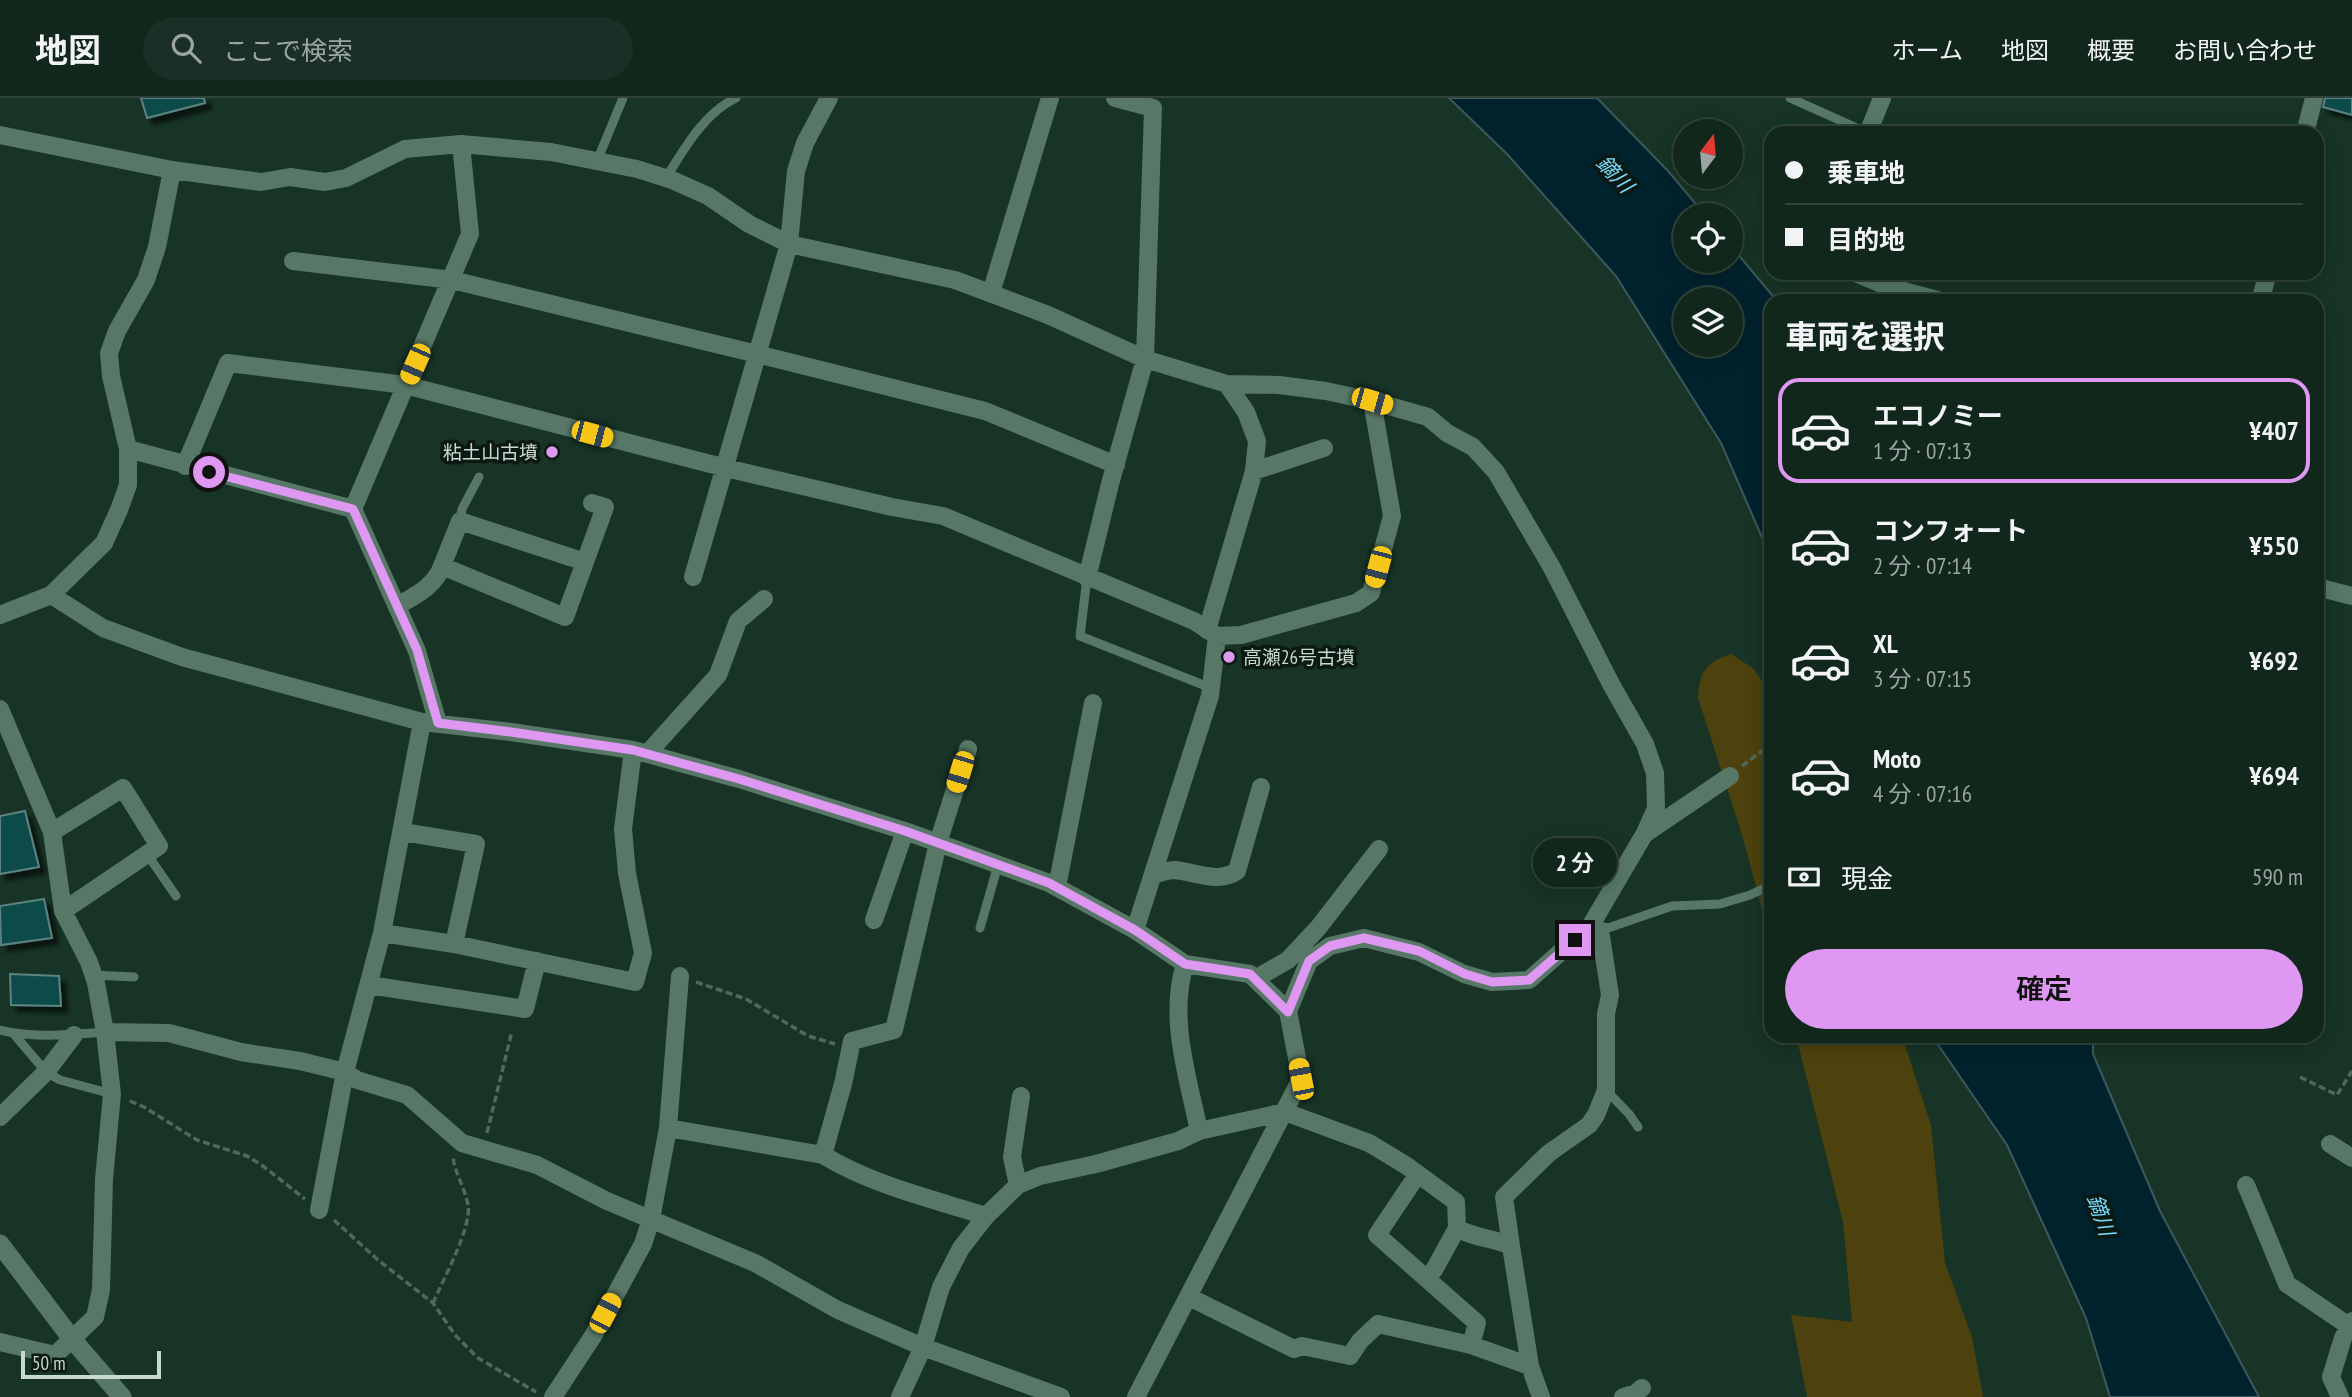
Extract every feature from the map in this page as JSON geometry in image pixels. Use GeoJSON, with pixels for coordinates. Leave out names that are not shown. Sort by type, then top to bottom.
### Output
{"type":"FeatureCollection","features":[{"type":"Feature","properties":{"kind":"street"},"geometry":{"type":"LineString","coordinates":[[693,577],[789,244],[796,171],[805,143],[829,98]]}},
{"type":"Feature","properties":{"kind":"street"},"geometry":{"type":"LineString","coordinates":[[991,293],[1050,98]]}},
{"type":"Feature","properties":{"kind":"street"},"geometry":{"type":"LineString","coordinates":[[1087,578],[1145,359],[1153,108],[1115,98]]}},
{"type":"Feature","properties":{"kind":"street"},"geometry":{"type":"LineString","coordinates":[[1871,126],[1882,98]]}},
{"type":"Feature","properties":{"kind":"street"},"geometry":{"type":"LineString","coordinates":[[2307,126],[2314,98]]}},
{"type":"Feature","properties":{"kind":"street"},"geometry":{"type":"LineString","coordinates":[[0,135],[172,170],[261,182],[290,177],[325,181],[346,178],[405,149],[461,144],[551,152],[597,162],[666,178],[708,196],[749,224],[789,244],[955,279],[1048,315],[1145,359],[1227,384],[1279,385],[1372,401],[1428,417],[1447,433],[1473,447],[1496,472],[1551,566],[1645,744],[1655,773],[1656,807],[1646,833],[1591,925],[1529,980],[1492,982],[1465,974],[1419,951],[1364,938],[1330,946],[1309,961],[1288,1012],[1301,1079],[1136,1397]]}},
{"type":"Feature","properties":{"kind":"street"},"geometry":{"type":"LineString","coordinates":[[318,1210],[345,1072],[382,933],[430,722],[417,650],[353,509],[470,234],[461,144]]}},
{"type":"Feature","properties":{"kind":"street"},"geometry":{"type":"LineString","coordinates":[[0,615],[51,595],[104,544],[119,510],[128,485],[128,449],[111,376],[109,353],[117,331],[146,279],[156,247],[172,170]]}},
{"type":"Feature","properties":{"kind":"street"},"geometry":{"type":"LineString","coordinates":[[293,261],[452,279],[757,354],[985,411],[1116,465]]}},
{"type":"Feature","properties":{"kind":"street"},"geometry":{"type":"LineString","coordinates":[[1872,280],[1915,294]]}},
{"type":"Feature","properties":{"kind":"street"},"geometry":{"type":"LineString","coordinates":[[185,466],[228,363],[405,385],[726,468],[892,507],[943,516],[1194,621],[1212,633],[1241,635],[1356,603],[1371,593],[1392,516],[1372,401]]}},
{"type":"Feature","properties":{"kind":"street"},"geometry":{"type":"LineString","coordinates":[[1135,930],[1211,688],[1212,633],[1254,471],[1257,441],[1246,412],[1227,384]]}},
{"type":"Feature","properties":{"kind":"street"},"geometry":{"type":"LineString","coordinates":[[1254,471],[1324,448]]}},
{"type":"Feature","properties":{"kind":"street"},"geometry":{"type":"LineString","coordinates":[[128,449],[353,509]]}},
{"type":"Feature","properties":{"kind":"street"},"geometry":{"type":"LineString","coordinates":[[442,566],[565,617],[606,507],[592,503]]}},
{"type":"Feature","properties":{"kind":"street"},"geometry":{"type":"LineString","coordinates":[[399,606],[438,577],[460,520],[585,562]]}},
{"type":"Feature","properties":{"kind":"street"},"geometry":{"type":"LineString","coordinates":[[2324,589],[2352,597]]}},
{"type":"Feature","properties":{"kind":"street"},"geometry":{"type":"LineString","coordinates":[[51,595],[103,628],[182,657],[430,722],[640,752],[739,779],[905,831],[1057,887],[1135,930],[1185,964],[1250,974],[1288,1012]]}},
{"type":"Feature","properties":{"kind":"street"},"geometry":{"type":"LineString","coordinates":[[382,933],[454,944],[635,982],[643,953],[627,873],[623,829],[640,752],[718,675],[738,621],[764,599]]}},
{"type":"Feature","properties":{"kind":"street"},"geometry":{"type":"LineString","coordinates":[[1057,887],[1093,703]]}},
{"type":"Feature","properties":{"kind":"street"},"geometry":{"type":"LineString","coordinates":[[0,709],[52,832],[64,911],[93,975],[105,1032],[112,1094],[104,1179],[101,1290],[95,1317],[55,1355],[0,1342]]}},
{"type":"Feature","properties":{"kind":"street"},"geometry":{"type":"LineString","coordinates":[[822,1155],[843,1084],[852,1041],[894,1030],[938,843],[968,749]]}},
{"type":"Feature","properties":{"kind":"street"},"geometry":{"type":"LineString","coordinates":[[1646,833],[1730,776]]}},
{"type":"Feature","properties":{"kind":"street"},"geometry":{"type":"LineString","coordinates":[[1153,875],[1173,870],[1214,877],[1229,876],[1237,871],[1261,787]]}},
{"type":"Feature","properties":{"kind":"street"},"geometry":{"type":"LineString","coordinates":[[52,832],[123,788],[159,846],[64,911]]}},
{"type":"Feature","properties":{"kind":"street"},"geometry":{"type":"LineString","coordinates":[[874,920],[905,831]]}},
{"type":"Feature","properties":{"kind":"street"},"geometry":{"type":"LineString","coordinates":[[403,832],[476,844],[454,944]]}},
{"type":"Feature","properties":{"kind":"street"},"geometry":{"type":"LineString","coordinates":[[1255,979],[1289,960],[1318,928],[1379,849]]}},
{"type":"Feature","properties":{"kind":"street"},"geometry":{"type":"LineString","coordinates":[[1541,1397],[1530,1366],[1504,1197],[1549,1153],[1589,1125],[1606,1090],[1606,1014],[1610,995],[1601,936],[1591,925]]}},
{"type":"Feature","properties":{"kind":"street"},"geometry":{"type":"LineString","coordinates":[[369,985],[525,1009],[537,961]]}},
{"type":"Feature","properties":{"kind":"street"},"geometry":{"type":"LineString","coordinates":[[1185,964],[1181,979],[1179,1040],[1199,1131]]}},
{"type":"Feature","properties":{"kind":"street"},"geometry":{"type":"LineString","coordinates":[[553,1397],[593,1336],[643,1244],[651,1219],[668,1128],[680,976]]}},
{"type":"Feature","properties":{"kind":"street"},"geometry":{"type":"LineString","coordinates":[[105,1032],[169,1033],[241,1052],[300,1061],[345,1072],[357,1080],[407,1095],[462,1143],[537,1165],[607,1201],[755,1263],[838,1310],[923,1347],[1061,1397]]}},
{"type":"Feature","properties":{"kind":"street"},"geometry":{"type":"LineString","coordinates":[[0,1117],[46,1072],[74,1034]]}},
{"type":"Feature","properties":{"kind":"street"},"geometry":{"type":"LineString","coordinates":[[1018,1185],[1012,1157],[1021,1096]]}},
{"type":"Feature","properties":{"kind":"street"},"geometry":{"type":"LineString","coordinates":[[900,1397],[923,1347],[941,1287],[961,1248],[986,1216],[1018,1185],[1040,1176],[1096,1164],[1178,1141],[1199,1131],[1285,1112],[1369,1143],[1418,1174],[1456,1202],[1457,1228],[1434,1270],[1427,1277]]}},
{"type":"Feature","properties":{"kind":"street"},"geometry":{"type":"LineString","coordinates":[[668,1128],[822,1155],[840,1166],[875,1180],[986,1216]]}},
{"type":"Feature","properties":{"kind":"street"},"geometry":{"type":"LineString","coordinates":[[2330,1144],[2352,1158]]}},
{"type":"Feature","properties":{"kind":"street"},"geometry":{"type":"LineString","coordinates":[[1418,1174],[1377,1235],[1477,1323],[1471,1345]]}},
{"type":"Feature","properties":{"kind":"street"},"geometry":{"type":"LineString","coordinates":[[2246,1185],[2287,1284],[2351,1323],[2343,1338],[2332,1377],[2340,1397]]}},
{"type":"Feature","properties":{"kind":"street"},"geometry":{"type":"LineString","coordinates":[[1457,1228],[1467,1234],[1493,1238],[1511,1246]]}},
{"type":"Feature","properties":{"kind":"street"},"geometry":{"type":"LineString","coordinates":[[0,1244],[72,1339],[122,1397]]}},
{"type":"Feature","properties":{"kind":"street"},"geometry":{"type":"LineString","coordinates":[[1189,1297],[1294,1349],[1301,1346],[1350,1356],[1360,1341],[1378,1324],[1471,1345],[1530,1366]]}},
{"type":"Feature","properties":{"kind":"street"},"geometry":{"type":"LineString","coordinates":[[1623,1397],[1642,1388]]}},
{"type":"Feature","properties":{"kind":"lane"},"geometry":{"type":"LineString","coordinates":[[597,162],[623,98]]}},
{"type":"Feature","properties":{"kind":"lane"},"geometry":{"type":"LineString","coordinates":[[666,178],[705,121],[725,103],[736,98]]}},
{"type":"Feature","properties":{"kind":"lane"},"geometry":{"type":"LineString","coordinates":[[1790,98],[1852,126]]}},
{"type":"Feature","properties":{"kind":"lane"},"geometry":{"type":"LineString","coordinates":[[460,520],[462,509],[479,477]]}},
{"type":"Feature","properties":{"kind":"lane"},"geometry":{"type":"LineString","coordinates":[[1087,578],[1080,636],[1211,688]]}},
{"type":"Feature","properties":{"kind":"lane"},"geometry":{"type":"LineString","coordinates":[[147,854],[176,896]]}},
{"type":"Feature","properties":{"kind":"lane"},"geometry":{"type":"LineString","coordinates":[[980,928],[998,864]]}},
{"type":"Feature","properties":{"kind":"lane"},"geometry":{"type":"LineString","coordinates":[[1591,925],[1608,928],[1672,906],[1720,904],[1764,888]]}},
{"type":"Feature","properties":{"kind":"lane"},"geometry":{"type":"LineString","coordinates":[[93,975],[134,976]]}},
{"type":"Feature","properties":{"kind":"lane"},"geometry":{"type":"LineString","coordinates":[[0,1030],[13,1033],[105,1032]]}},
{"type":"Feature","properties":{"kind":"lane"},"geometry":{"type":"LineString","coordinates":[[13,1033],[46,1072],[60,1080],[112,1094]]}},
{"type":"Feature","properties":{"kind":"lane"},"geometry":{"type":"LineString","coordinates":[[1606,1090],[1638,1127]]}},
{"type":"Feature","properties":{"kind":"path"},"geometry":{"type":"LineString","coordinates":[[1730,776],[1764,749]]}},
{"type":"Feature","properties":{"kind":"path"},"geometry":{"type":"LineString","coordinates":[[680,976],[746,999],[808,1036],[850,1049]]}},
{"type":"Feature","properties":{"kind":"path"},"geometry":{"type":"LineString","coordinates":[[484,1149],[512,1031]]}},
{"type":"Feature","properties":{"kind":"path"},"geometry":{"type":"LineString","coordinates":[[2300,1077],[2337,1095],[2352,1072]]}},
{"type":"Feature","properties":{"kind":"path"},"geometry":{"type":"LineString","coordinates":[[112,1094],[144,1107],[197,1140],[247,1156],[264,1166],[318,1210],[340,1223],[378,1260],[433,1303],[455,1335],[478,1358],[544,1397]]}},
{"type":"Feature","properties":{"kind":"path"},"geometry":{"type":"LineString","coordinates":[[433,1303],[469,1219],[468,1203],[455,1169],[452,1149],[456,1137]]}},
{"type":"Feature","properties":{"kind":"shaded area"},"geometry":{"type":"Polygon","coordinates":[[[1731,654],[1754,669],[1764,684],[1764,916],[1743,838],[1698,698],[1702,675],[1715,661],[1731,654]]]}},
{"type":"Feature","properties":{"kind":"shaded area"},"geometry":{"type":"Polygon","coordinates":[[[1798,1043],[1904,1043],[1931,1125],[1945,1263],[1972,1337],[1983,1397],[1807,1397],[1791,1315],[1852,1322],[1843,1222],[1798,1043]]]}},
{"type":"Feature","properties":{"kind":"water","name":"鏑川"},"geometry":{"type":"Polygon","coordinates":[[[1449,98],[1597,98],[1673,177],[1673,189],[1683,189],[1695,203],[1673,203],[1673,273],[1743,273],[1743,260],[1771,294],[1764,294],[1764,542],[1721,443],[1616,276],[1507,154],[1449,98]]]}},
{"type":"Feature","properties":{"kind":"water","name":"鏑川"},"geometry":{"type":"Polygon","coordinates":[[[1937,1043],[2093,1043],[2093,1054],[2160,1211],[2259,1397],[2110,1397],[2086,1318],[2007,1145],[1937,1043]]]}},
{"type":"Feature","properties":{"kind":"building"},"geometry":{"type":"Polygon","coordinates":[[[141,98],[204,98],[205,103],[147,118],[141,98]]]}},
{"type":"Feature","properties":{"kind":"building"},"geometry":{"type":"Polygon","coordinates":[[[2325,98],[2352,98],[2352,115],[2323,107],[2325,98]]]}},
{"type":"Feature","properties":{"kind":"building"},"geometry":{"type":"Polygon","coordinates":[[[25,811],[39,867],[0,874],[0,816],[25,811]]]}},
{"type":"Feature","properties":{"kind":"building"},"geometry":{"type":"Polygon","coordinates":[[[44,899],[52,938],[1,945],[0,906],[44,899]]]}},
{"type":"Feature","properties":{"kind":"building"},"geometry":{"type":"Polygon","coordinates":[[[10,974],[59,976],[61,1006],[11,1005],[10,974]]]}},
{"type":"Feature","properties":{"kind":"place","name":"粘土山古墳"},"geometry":{"type":"Point","coordinates":[552,452]}},
{"type":"Feature","properties":{"kind":"place","name":"高瀬26号古墳"},"geometry":{"type":"Point","coordinates":[1229,657]}},
{"type":"Feature","properties":{"kind":"route"},"geometry":{"type":"LineString","coordinates":[[209,472],[353,509],[417,650],[438,723],[633,750],[739,779],[905,831],[1049,883],[1135,930],[1185,964],[1250,974],[1288,1012],[1309,961],[1330,946],[1364,938],[1419,951],[1465,974],[1492,982],[1529,980],[1575,940]]}}]}
